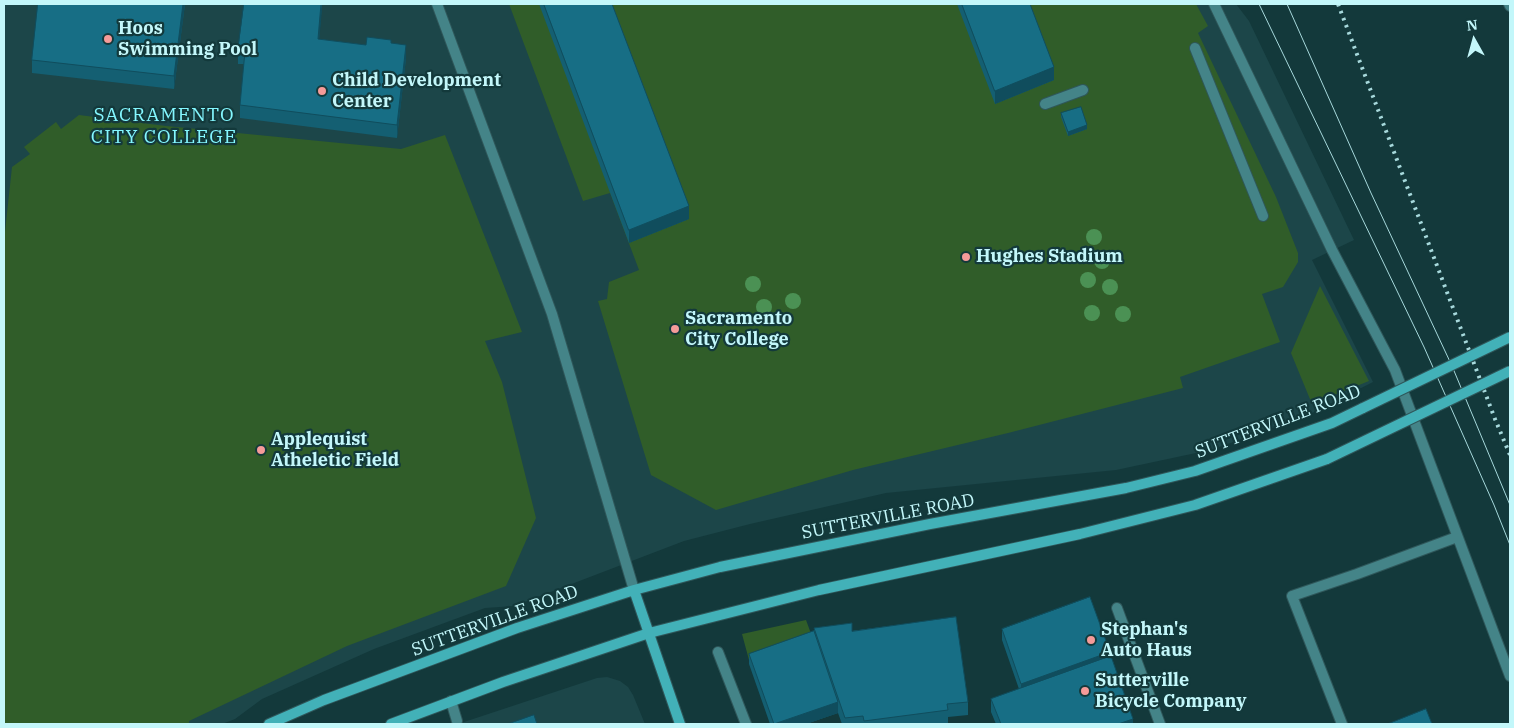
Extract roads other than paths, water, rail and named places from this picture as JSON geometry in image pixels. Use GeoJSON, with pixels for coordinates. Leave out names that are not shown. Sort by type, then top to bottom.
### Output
{"type":"FeatureCollection","features":[{"type":"Feature","properties":{"kind":"main road","name":"SUTTERVILLE ROAD"},"geometry":{"type":"LineString","coordinates":[[269,724],[324,700],[517,628],[634,590],[720,567],[930,524],[1126,488],[1195,471],[1332,423],[1510,337]]}},
{"type":"Feature","properties":{"kind":"main road"},"geometry":{"type":"LineString","coordinates":[[397,723],[503,682],[649,633],[819,590],[1080,534],[1195,505],[1327,459],[1510,370]]}},
{"type":"Feature","properties":{"kind":"main road"},"geometry":{"type":"LineString","coordinates":[[634,590],[680,724]]}},
{"type":"Feature","properties":{"kind":"lane"},"geometry":{"type":"LineString","coordinates":[[437,4],[552,314],[634,590]]}},
{"type":"Feature","properties":{"kind":"lane"},"geometry":{"type":"LineString","coordinates":[[1214,4],[1332,250],[1395,370],[1510,676]]}},
{"type":"Feature","properties":{"kind":"lane"},"geometry":{"type":"LineString","coordinates":[[1195,48],[1262,216]]}},
{"type":"Feature","properties":{"kind":"lane"},"geometry":{"type":"LineString","coordinates":[[1045,104],[1083,90]]}},
{"type":"Feature","properties":{"kind":"lane"},"geometry":{"type":"LineString","coordinates":[[1342,724],[1292,596],[1457,537]]}},
{"type":"Feature","properties":{"kind":"lane"},"geometry":{"type":"LineString","coordinates":[[1117,608],[1160,724]]}},
{"type":"Feature","properties":{"kind":"lane"},"geometry":{"type":"LineString","coordinates":[[718,652],[746,724]]}},
{"type":"Feature","properties":{"kind":"lane"},"geometry":{"type":"LineString","coordinates":[[451,701],[457,722]]}},
{"type":"Feature","properties":{"kind":"tram line"},"geometry":{"type":"LineString","coordinates":[[1259,4],[1424,347],[1510,545]]}},
{"type":"Feature","properties":{"kind":"tram line"},"geometry":{"type":"LineString","coordinates":[[1287,4],[1371,193],[1452,366],[1510,505]]}},
{"type":"Feature","properties":{"kind":"railway"},"geometry":{"type":"LineString","coordinates":[[1338,4],[1510,455]]}},
{"type":"Feature","properties":{"kind":"place","name":"Hoos Swimming Pool"},"geometry":{"type":"Point","coordinates":[108,39]}},
{"type":"Feature","properties":{"kind":"place","name":"Child Development Center"},"geometry":{"type":"Point","coordinates":[322,91]}},
{"type":"Feature","properties":{"kind":"place","name":"Hughes Stadium"},"geometry":{"type":"Point","coordinates":[966,257]}},
{"type":"Feature","properties":{"kind":"place","name":"Sacramento City College"},"geometry":{"type":"Point","coordinates":[675,329]}},
{"type":"Feature","properties":{"kind":"place","name":"Applequist Atheletic Field"},"geometry":{"type":"Point","coordinates":[261,450]}},
{"type":"Feature","properties":{"kind":"place","name":"Stephan's Auto Haus"},"geometry":{"type":"Point","coordinates":[1091,640]}},
{"type":"Feature","properties":{"kind":"place","name":"Sutterville Bicycle Company"},"geometry":{"type":"Point","coordinates":[1085,691]}},
{"type":"Feature","properties":{"kind":"district","name":"SACRAMENTO CITY COLLEGE"},"geometry":{"type":"Point","coordinates":[164,127]}}]}
